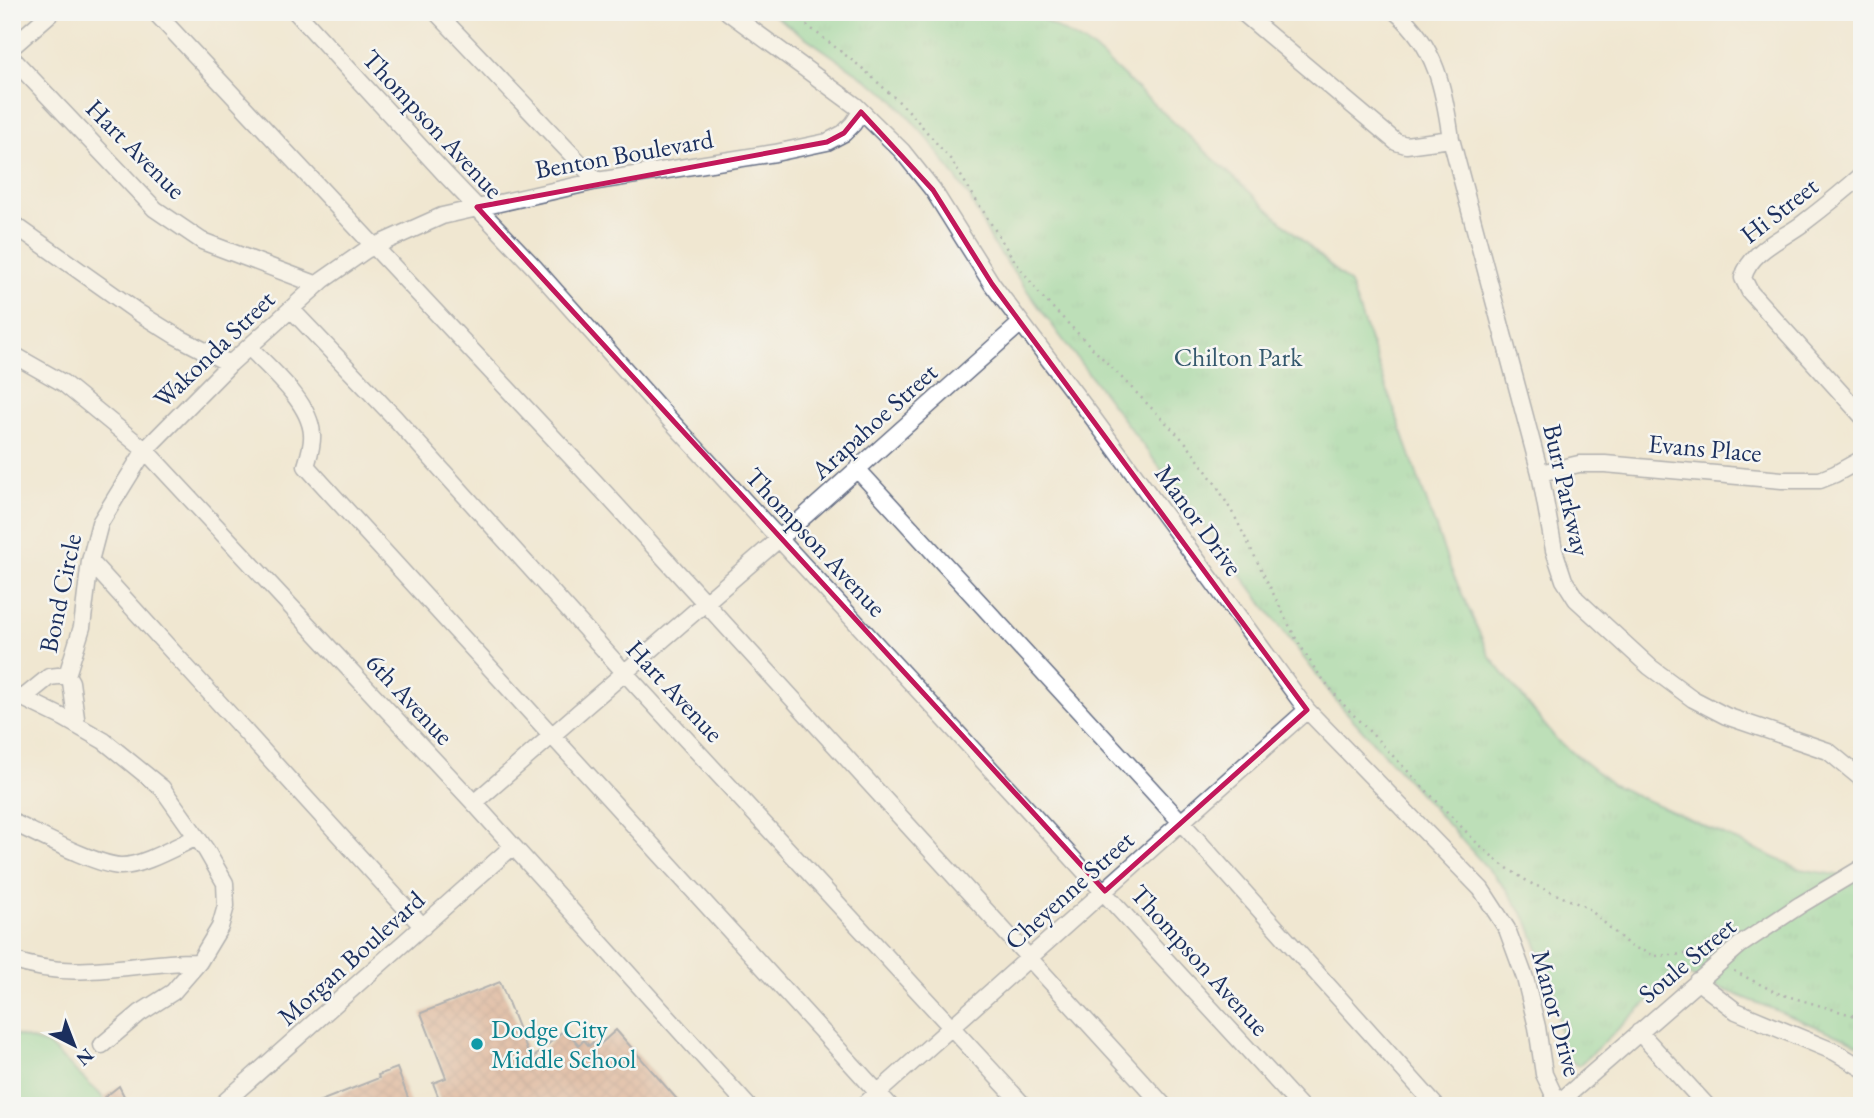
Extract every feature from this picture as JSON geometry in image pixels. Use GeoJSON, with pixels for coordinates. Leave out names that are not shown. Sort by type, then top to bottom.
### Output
{"type":"FeatureCollection","features":[{"type":"Feature","properties":{"kind":"street"},"geometry":{"type":"LineString","coordinates":[[12,47],[52,12]]}},
{"type":"Feature","properties":{"kind":"street"},"geometry":{"type":"LineString","coordinates":[[155,12],[705,603],[1164,1106]]}},
{"type":"Feature","properties":{"kind":"street","name":"Thompson Avenue"},"geometry":{"type":"LineString","coordinates":[[296,12],[534,267],[660,409],[1300,1106]]}},
{"type":"Feature","properties":{"kind":"street"},"geometry":{"type":"LineString","coordinates":[[436,12],[597,181]]}},
{"type":"Feature","properties":{"kind":"street","name":"Manor Drive"},"geometry":{"type":"LineString","coordinates":[[728,12],[820,79],[902,151],[933,190],[992,284],[1307,710],[1481,890],[1507,929],[1525,978],[1537,1027],[1544,1074],[1560,1104]]}},
{"type":"Feature","properties":{"kind":"street"},"geometry":{"type":"LineString","coordinates":[[1242,12],[1396,142],[1406,145],[1451,139]]}},
{"type":"Feature","properties":{"kind":"street","name":"Burr Parkway"},"geometry":{"type":"LineString","coordinates":[[1396,12],[1411,26],[1432,56],[1446,102],[1451,139],[1540,473],[1554,550],[1564,580],[1576,599],[1650,667],[1693,699],[1726,716],[1828,751],[1862,779]]}},
{"type":"Feature","properties":{"kind":"street","name":"Hart Avenue"},"geometry":{"type":"LineString","coordinates":[[12,58],[155,209],[202,241],[318,285]]}},
{"type":"Feature","properties":{"kind":"street","name":"Benton Boulevard"},"geometry":{"type":"LineString","coordinates":[[318,285],[375,246],[442,216],[597,181],[775,153],[827,142],[844,133],[860,112]]}},
{"type":"Feature","properties":{"kind":"street","name":"Hi Street"},"geometry":{"type":"LineString","coordinates":[[1862,175],[1802,224],[1758,253],[1745,269],[1743,278],[1750,292],[1862,416]]}},
{"type":"Feature","properties":{"kind":"street"},"geometry":{"type":"LineString","coordinates":[[12,223],[139,313],[230,364]]}},
{"type":"Feature","properties":{"kind":"street","name":"Wakonda Street"},"geometry":{"type":"LineString","coordinates":[[145,450],[230,364],[318,285]]}},
{"type":"Feature","properties":{"kind":"street","name":"Hart Avenue"},"geometry":{"type":"LineString","coordinates":[[291,309],[395,418],[625,673],[1024,1106]]}},
{"type":"Feature","properties":{"kind":"street","name":"Arapahoe Street"},"geometry":{"type":"LineString","coordinates":[[474,803],[780,538],[1021,323]]}},
{"type":"Feature","properties":{"kind":"street"},"geometry":{"type":"LineString","coordinates":[[249,347],[300,401],[312,433],[311,452],[306,466],[890,1106]]}},
{"type":"Feature","properties":{"kind":"street","name":"6th Avenue"},"geometry":{"type":"LineString","coordinates":[[12,354],[64,383],[145,450],[474,803],[748,1106]]}},
{"type":"Feature","properties":{"kind":"street","name":"Bond Circle"},"geometry":{"type":"LineString","coordinates":[[77,725],[71,682],[67,675],[82,627],[90,561],[100,523],[145,450]]}},
{"type":"Feature","properties":{"kind":"street","name":"Evans Place"},"geometry":{"type":"LineString","coordinates":[[1540,473],[1579,464],[1605,464],[1782,480],[1820,480],[1862,458]]}},
{"type":"Feature","properties":{"kind":"street"},"geometry":{"type":"LineString","coordinates":[[857,469],[1181,822],[1436,1106]]}},
{"type":"Feature","properties":{"kind":"street"},"geometry":{"type":"LineString","coordinates":[[90,561],[423,927]]}},
{"type":"Feature","properties":{"kind":"street","name":"Bond Circle"},"geometry":{"type":"LineString","coordinates":[[18,696],[49,677],[67,675]]}},
{"type":"Feature","properties":{"kind":"street"},"geometry":{"type":"LineString","coordinates":[[18,696],[104,741],[162,788],[225,883],[226,905],[219,927],[199,962],[173,992],[140,1013],[102,1045]]}},
{"type":"Feature","properties":{"kind":"street","name":"Cheyenne Street"},"geometry":{"type":"LineString","coordinates":[[863,1106],[1307,710]]}},
{"type":"Feature","properties":{"kind":"street"},"geometry":{"type":"LineString","coordinates":[[12,822],[99,861],[121,866],[143,861],[197,837]]}},
{"type":"Feature","properties":{"kind":"street","name":"Morgan Boulevard"},"geometry":{"type":"LineString","coordinates":[[220,1106],[513,846]]}},
{"type":"Feature","properties":{"kind":"street","name":"Soule Street"},"geometry":{"type":"LineString","coordinates":[[1560,1104],[1741,945],[1790,911],[1862,868]]}},
{"type":"Feature","properties":{"kind":"street"},"geometry":{"type":"LineString","coordinates":[[13,961],[75,972],[177,961],[199,962]]}},
{"type":"Feature","properties":{"kind":"street"},"geometry":{"type":"LineString","coordinates":[[1697,981],[1736,1011],[1835,1052],[1862,1068]]}},
{"type":"Feature","properties":{"kind":"street"},"geometry":{"type":"LineString","coordinates":[[1639,1032],[1707,1106]]}},
{"type":"Feature","properties":{"kind":"path"},"geometry":{"type":"LineString","coordinates":[[790,12],[862,68],[908,110],[951,160],[1012,257],[1042,297],[1186,443],[1217,486],[1236,519],[1295,637],[1315,668],[1342,703],[1476,842],[1500,864],[1530,883],[1588,908],[1630,946],[1656,956],[1699,953],[1777,993],[1862,1018]]}},
{"type":"Feature","properties":{"kind":"highlighted area"},"geometry":{"type":"Polygon","coordinates":[[[861,112],[933,190],[992,284],[1307,710],[1105,891],[477,207],[827,142],[844,133],[861,112]]]}},
{"type":"Feature","properties":{"kind":"green space","name":"Chilton Park"},"geometry":{"type":"Polygon","coordinates":[[[769,12],[1029,12],[1094,49],[1350,284],[1449,565],[1490,657],[1557,740],[1613,785],[1800,869],[1862,879],[1862,1047],[1680,972],[1578,1066],[1562,1054],[1557,1004],[1529,924],[1507,890],[1338,703],[1060,336],[992,242],[970,198],[929,140],[890,96],[769,12]]]}},
{"type":"Feature","properties":{"kind":"green space"},"geometry":{"type":"Polygon","coordinates":[[[12,1034],[48,1045],[101,1095],[106,1106],[12,1106],[12,1034]]]}},
{"type":"Feature","properties":{"kind":"building","name":"Dodge City Middle School"},"geometry":{"type":"Polygon","coordinates":[[[500,982],[531,1060],[565,1029],[579,1045],[584,1040],[589,1046],[593,1042],[597,1047],[616,1030],[683,1106],[442,1106],[433,1083],[446,1078],[421,1013],[500,982]]]}},
{"type":"Feature","properties":{"kind":"building"},"geometry":{"type":"Polygon","coordinates":[[[397,1068],[411,1106],[308,1106],[379,1078],[378,1075],[397,1068]]]}},
{"type":"Feature","properties":{"kind":"building"},"geometry":{"type":"Polygon","coordinates":[[[119,1086],[129,1106],[108,1106],[105,1097],[119,1086]]]}},
{"type":"Feature","properties":{"kind":"place","name":"Dodge City Middle School"},"geometry":{"type":"Point","coordinates":[477,1044]}}]}
